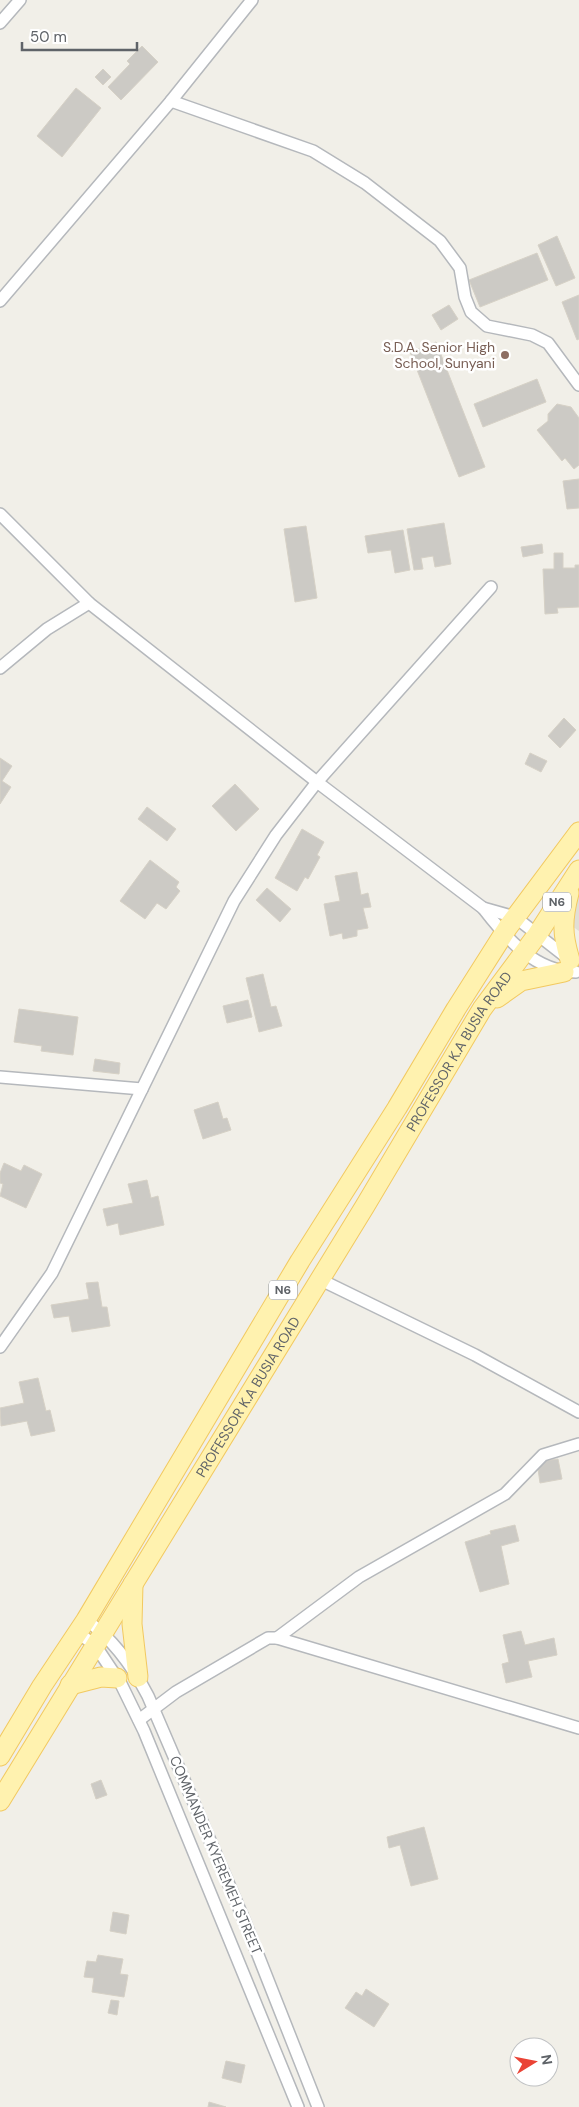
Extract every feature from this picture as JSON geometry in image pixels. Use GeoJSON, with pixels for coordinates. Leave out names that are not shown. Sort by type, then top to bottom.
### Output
{"type":"FeatureCollection","features":[{"type":"Feature","properties":{"kind":"main road","name":"PROFESSOR K.A BUSIA ROAD"},"geometry":{"type":"LineString","coordinates":[[0,1756],[42,1686],[82,1626],[300,1261],[392,1116],[503,934],[579,832]]}},
{"type":"Feature","properties":{"kind":"main road","name":"PROFESSOR K.A BUSIA ROAD"},"geometry":{"type":"LineString","coordinates":[[0,1801],[390,1166],[482,1009],[537,935],[576,874]]}},
{"type":"Feature","properties":{"kind":"main road"},"geometry":{"type":"LineString","coordinates":[[482,1009],[521,981],[572,970],[562,927],[563,915],[576,874]]}},
{"type":"Feature","properties":{"kind":"main road"},"geometry":{"type":"LineString","coordinates":[[134,1581],[132,1624],[138,1677]]}},
{"type":"Feature","properties":{"kind":"main road"},"geometry":{"type":"LineString","coordinates":[[70,1685],[101,1677],[117,1678]]}},
{"type":"Feature","properties":{"kind":"street"},"geometry":{"type":"LineString","coordinates":[[0,23],[20,0]]}},
{"type":"Feature","properties":{"kind":"street"},"geometry":{"type":"LineString","coordinates":[[0,301],[171,100],[252,0]]}},
{"type":"Feature","properties":{"kind":"street"},"geometry":{"type":"LineString","coordinates":[[171,100],[313,152],[365,182],[440,241],[460,268],[465,297],[471,312],[486,326],[532,335],[548,343],[579,385]]}},
{"type":"Feature","properties":{"kind":"street"},"geometry":{"type":"LineString","coordinates":[[0,514],[90,603],[317,782],[483,908],[503,934],[524,953],[572,970]]}},
{"type":"Feature","properties":{"kind":"street"},"geometry":{"type":"LineString","coordinates":[[0,1347],[52,1273],[234,901],[276,835],[317,782],[491,587]]}},
{"type":"Feature","properties":{"kind":"street"},"geometry":{"type":"LineString","coordinates":[[0,668],[47,629],[90,603]]}},
{"type":"Feature","properties":{"kind":"street"},"geometry":{"type":"LineString","coordinates":[[483,908],[515,917],[537,935],[572,970]]}},
{"type":"Feature","properties":{"kind":"street"},"geometry":{"type":"LineString","coordinates":[[0,1077],[142,1089]]}},
{"type":"Feature","properties":{"kind":"street"},"geometry":{"type":"LineString","coordinates":[[319,1279],[475,1355],[579,1412]]}},
{"type":"Feature","properties":{"kind":"street"},"geometry":{"type":"LineString","coordinates":[[277,1638],[359,1577],[504,1494],[543,1455],[579,1444]]}},
{"type":"Feature","properties":{"kind":"street","name":"COMMANDER KYEREMEH STREET"},"geometry":{"type":"LineString","coordinates":[[82,1626],[99,1638],[138,1677],[154,1709],[245,1922],[318,2107]]}},
{"type":"Feature","properties":{"kind":"street","name":"COMMANDER KYEREMEH STREET"},"geometry":{"type":"LineString","coordinates":[[99,1638],[139,1720],[298,2107]]}},
{"type":"Feature","properties":{"kind":"street"},"geometry":{"type":"LineString","coordinates":[[139,1720],[176,1692],[268,1638],[277,1638],[579,1728]]}},
{"type":"Feature","properties":{"kind":"shaded area"},"geometry":{"type":"Polygon","coordinates":[[[579,887],[579,931],[556,915],[579,887]]]}},
{"type":"Feature","properties":{"kind":"building"},"geometry":{"type":"Polygon","coordinates":[[[142,46],[158,62],[121,100],[108,87],[130,64],[127,61],[142,46]]]}},
{"type":"Feature","properties":{"kind":"building"},"geometry":{"type":"Polygon","coordinates":[[[103,69],[111,77],[103,85],[95,77],[103,69]]]}},
{"type":"Feature","properties":{"kind":"building"},"geometry":{"type":"Polygon","coordinates":[[[76,88],[101,108],[62,157],[37,136],[76,88]]]}},
{"type":"Feature","properties":{"kind":"building"},"geometry":{"type":"Polygon","coordinates":[[[557,236],[575,278],[556,286],[538,245],[557,236]]]}},
{"type":"Feature","properties":{"kind":"building"},"geometry":{"type":"Polygon","coordinates":[[[537,253],[548,280],[480,307],[469,280],[537,253]]]}},
{"type":"Feature","properties":{"kind":"building"},"geometry":{"type":"Polygon","coordinates":[[[579,295],[579,339],[577,340],[562,302],[579,295]]]}},
{"type":"Feature","properties":{"kind":"building"},"geometry":{"type":"Polygon","coordinates":[[[449,305],[458,319],[441,330],[432,315],[449,305]]]}},
{"type":"Feature","properties":{"kind":"building"},"geometry":{"type":"Polygon","coordinates":[[[436,342],[485,467],[459,477],[410,352],[436,342]]]}},
{"type":"Feature","properties":{"kind":"building"},"geometry":{"type":"Polygon","coordinates":[[[537,379],[546,402],[483,427],[474,404],[537,379]]]}},
{"type":"Feature","properties":{"kind":"building"},"geometry":{"type":"Polygon","coordinates":[[[557,404],[571,407],[579,418],[579,465],[574,469],[565,458],[562,461],[537,430],[548,421],[548,414],[557,404]]]}},
{"type":"Feature","properties":{"kind":"building"},"geometry":{"type":"Polygon","coordinates":[[[579,479],[579,508],[567,509],[563,481],[579,479]]]}},
{"type":"Feature","properties":{"kind":"building"},"geometry":{"type":"Polygon","coordinates":[[[444,523],[451,564],[435,567],[433,556],[421,558],[423,569],[414,570],[407,529],[444,523]]]}},
{"type":"Feature","properties":{"kind":"building"},"geometry":{"type":"Polygon","coordinates":[[[306,526],[317,598],[295,602],[284,529],[306,526]]]}},
{"type":"Feature","properties":{"kind":"building"},"geometry":{"type":"Polygon","coordinates":[[[403,530],[410,570],[395,573],[391,550],[368,553],[365,536],[403,530]]]}},
{"type":"Feature","properties":{"kind":"building"},"geometry":{"type":"Polygon","coordinates":[[[542,544],[543,553],[523,557],[521,547],[542,544]]]}},
{"type":"Feature","properties":{"kind":"building"},"geometry":{"type":"Polygon","coordinates":[[[554,553],[563,553],[563,568],[575,568],[575,565],[579,565],[579,607],[557,608],[558,613],[545,614],[543,569],[554,569],[554,553]]]}},
{"type":"Feature","properties":{"kind":"building"},"geometry":{"type":"Polygon","coordinates":[[[564,718],[576,730],[560,748],[548,736],[564,718]]]}},
{"type":"Feature","properties":{"kind":"building"},"geometry":{"type":"Polygon","coordinates":[[[530,753],[547,761],[541,772],[525,764],[530,753]]]}},
{"type":"Feature","properties":{"kind":"building"},"geometry":{"type":"Polygon","coordinates":[[[0,758],[12,766],[2,781],[11,787],[0,804],[0,758]]]}},
{"type":"Feature","properties":{"kind":"building"},"geometry":{"type":"Polygon","coordinates":[[[235,784],[259,809],[236,831],[212,806],[235,784]]]}},
{"type":"Feature","properties":{"kind":"building"},"geometry":{"type":"Polygon","coordinates":[[[147,807],[176,829],[167,841],[138,819],[147,807]]]}},
{"type":"Feature","properties":{"kind":"building"},"geometry":{"type":"Polygon","coordinates":[[[302,829],[324,842],[317,855],[320,857],[308,879],[305,877],[297,891],[275,878],[302,829]]]}},
{"type":"Feature","properties":{"kind":"building"},"geometry":{"type":"Polygon","coordinates":[[[150,860],[179,882],[176,887],[180,891],[166,909],[157,903],[145,919],[120,901],[150,860]]]}},
{"type":"Feature","properties":{"kind":"building"},"geometry":{"type":"Polygon","coordinates":[[[357,872],[361,895],[368,893],[371,907],[363,908],[368,928],[357,930],[357,936],[343,939],[342,933],[330,936],[324,904],[340,901],[335,876],[357,872]]]}},
{"type":"Feature","properties":{"kind":"building"},"geometry":{"type":"Polygon","coordinates":[[[267,888],[291,909],[280,922],[256,900],[267,888]]]}},
{"type":"Feature","properties":{"kind":"building"},"geometry":{"type":"Polygon","coordinates":[[[263,974],[271,1007],[276,1006],[282,1026],[259,1032],[246,978],[263,974]]]}},
{"type":"Feature","properties":{"kind":"building"},"geometry":{"type":"Polygon","coordinates":[[[248,1000],[252,1017],[227,1023],[223,1006],[248,1000]]]}},
{"type":"Feature","properties":{"kind":"building"},"geometry":{"type":"Polygon","coordinates":[[[19,1009],[78,1017],[73,1055],[41,1051],[42,1046],[14,1042],[19,1009]]]}},
{"type":"Feature","properties":{"kind":"building"},"geometry":{"type":"Polygon","coordinates":[[[95,1059],[120,1063],[119,1074],[93,1071],[95,1059]]]}},
{"type":"Feature","properties":{"kind":"building"},"geometry":{"type":"Polygon","coordinates":[[[218,1102],[223,1119],[227,1118],[231,1130],[203,1139],[194,1110],[218,1102]]]}},
{"type":"Feature","properties":{"kind":"building"},"geometry":{"type":"Polygon","coordinates":[[[4,1163],[21,1171],[24,1165],[42,1174],[26,1208],[0,1196],[3,1184],[0,1183],[0,1173],[4,1163]]]}},
{"type":"Feature","properties":{"kind":"building"},"geometry":{"type":"Polygon","coordinates":[[[147,1180],[151,1198],[158,1196],[164,1225],[120,1235],[118,1223],[107,1226],[103,1209],[133,1203],[128,1184],[147,1180]]]}},
{"type":"Feature","properties":{"kind":"building"},"geometry":{"type":"Polygon","coordinates":[[[98,1282],[102,1307],[107,1307],[110,1326],[72,1332],[69,1316],[54,1318],[51,1305],[89,1299],[86,1283],[98,1282]]]}},
{"type":"Feature","properties":{"kind":"building"},"geometry":{"type":"Polygon","coordinates":[[[38,1378],[46,1411],[50,1410],[55,1431],[31,1436],[27,1421],[1,1426],[0,1408],[24,1403],[19,1382],[38,1378]]]}},
{"type":"Feature","properties":{"kind":"building"},"geometry":{"type":"Polygon","coordinates":[[[558,1459],[562,1479],[540,1483],[537,1462],[558,1459]]]}},
{"type":"Feature","properties":{"kind":"building"},"geometry":{"type":"Polygon","coordinates":[[[515,1525],[519,1541],[501,1546],[509,1584],[480,1592],[465,1542],[491,1534],[490,1531],[515,1525]]]}},
{"type":"Feature","properties":{"kind":"building"},"geometry":{"type":"Polygon","coordinates":[[[521,1631],[525,1645],[554,1638],[557,1655],[528,1661],[532,1677],[506,1683],[502,1664],[509,1662],[503,1635],[521,1631]]]}},
{"type":"Feature","properties":{"kind":"building"},"geometry":{"type":"Polygon","coordinates":[[[101,1780],[107,1795],[96,1799],[91,1784],[101,1780]]]}},
{"type":"Feature","properties":{"kind":"building"},"geometry":{"type":"Polygon","coordinates":[[[424,1827],[438,1879],[411,1886],[400,1845],[389,1848],[387,1837],[424,1827]]]}},
{"type":"Feature","properties":{"kind":"building"},"geometry":{"type":"Polygon","coordinates":[[[113,1912],[129,1915],[126,1934],[110,1931],[113,1912]]]}},
{"type":"Feature","properties":{"kind":"building"},"geometry":{"type":"Polygon","coordinates":[[[98,1955],[123,1959],[120,1974],[128,1975],[124,1997],[92,1992],[94,1978],[84,1977],[87,1961],[96,1962],[98,1955]]]}},
{"type":"Feature","properties":{"kind":"building"},"geometry":{"type":"Polygon","coordinates":[[[366,1989],[389,2004],[374,2027],[345,2008],[356,1992],[362,1996],[366,1989]]]}},
{"type":"Feature","properties":{"kind":"building"},"geometry":{"type":"Polygon","coordinates":[[[111,2000],[119,2001],[117,2015],[108,2013],[111,2000]]]}},
{"type":"Feature","properties":{"kind":"building"},"geometry":{"type":"Polygon","coordinates":[[[226,2061],[245,2065],[241,2083],[222,2078],[226,2061]]]}},
{"type":"Feature","properties":{"kind":"building"},"geometry":{"type":"Polygon","coordinates":[[[209,2102],[226,2107],[208,2107],[209,2102]]]}},
{"type":"Feature","properties":{"kind":"place","name":"S.D.A. Senior High School, Sunyani"},"geometry":{"type":"Point","coordinates":[505,355]}}]}
